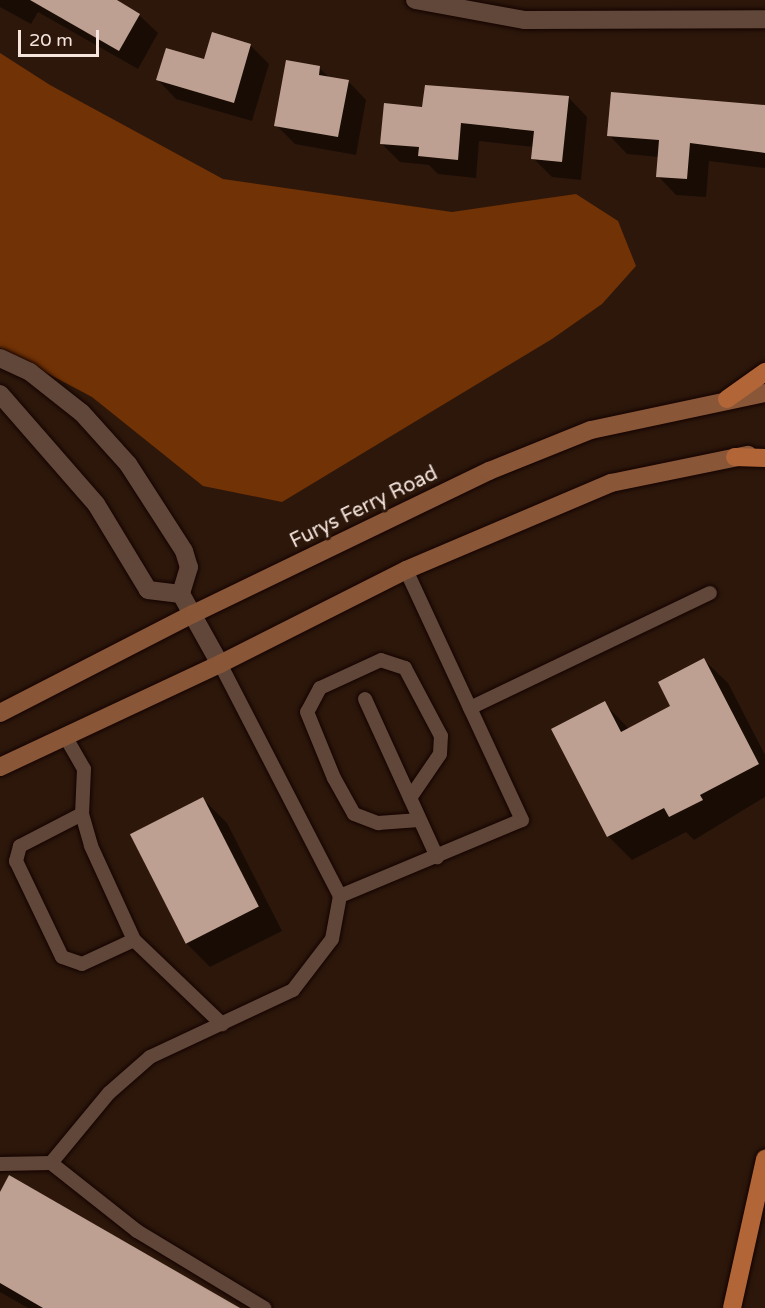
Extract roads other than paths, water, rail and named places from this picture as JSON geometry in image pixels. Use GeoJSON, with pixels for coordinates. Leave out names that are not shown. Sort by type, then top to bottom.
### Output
{"type":"FeatureCollection","features":[{"type":"Feature","properties":{"kind":"main road"},"geometry":{"type":"LineString","coordinates":[[727,399],[765,372]]}},
{"type":"Feature","properties":{"kind":"main road","name":"Furys Ferry Road"},"geometry":{"type":"LineString","coordinates":[[0,713],[193,614],[400,517],[489,471],[591,430],[727,399],[765,393]]}},
{"type":"Feature","properties":{"kind":"main road"},"geometry":{"type":"LineString","coordinates":[[0,766],[220,664],[406,570],[611,483],[735,457],[765,453]]}},
{"type":"Feature","properties":{"kind":"main road"},"geometry":{"type":"LineString","coordinates":[[735,457],[765,458]]}},
{"type":"Feature","properties":{"kind":"main road"},"geometry":{"type":"LineString","coordinates":[[732,1308],[765,1159]]}},
{"type":"Feature","properties":{"kind":"street"},"geometry":{"type":"LineString","coordinates":[[416,0],[525,20],[765,19]]}},
{"type":"Feature","properties":{"kind":"street"},"geometry":{"type":"LineString","coordinates":[[0,358],[30,372],[82,413],[128,464],[184,551],[189,567],[182,594],[220,664]]}},
{"type":"Feature","properties":{"kind":"street"},"geometry":{"type":"LineString","coordinates":[[1,398],[96,504],[148,590],[182,594]]}},
{"type":"Feature","properties":{"kind":"lane"},"geometry":{"type":"LineString","coordinates":[[340,896],[522,820],[406,570]]}},
{"type":"Feature","properties":{"kind":"lane"},"geometry":{"type":"LineString","coordinates":[[470,708],[710,593]]}},
{"type":"Feature","properties":{"kind":"lane"},"geometry":{"type":"LineString","coordinates":[[410,798],[440,754],[441,736],[405,668],[381,660],[320,688],[307,712],[334,778],[354,814],[378,823],[419,820]]}},
{"type":"Feature","properties":{"kind":"lane"},"geometry":{"type":"LineString","coordinates":[[51,1163],[108,1093],[150,1057],[293,990],[332,939],[340,896],[220,664]]}},
{"type":"Feature","properties":{"kind":"lane"},"geometry":{"type":"LineString","coordinates":[[365,699],[437,857]]}},
{"type":"Feature","properties":{"kind":"lane"},"geometry":{"type":"LineString","coordinates":[[65,736],[84,769],[82,814],[91,846],[134,940],[222,1024]]}},
{"type":"Feature","properties":{"kind":"lane"},"geometry":{"type":"LineString","coordinates":[[82,814],[20,846],[16,861],[63,957],[82,964],[134,940]]}},
{"type":"Feature","properties":{"kind":"lane"},"geometry":{"type":"LineString","coordinates":[[0,1164],[51,1163],[137,1231],[264,1308]]}}]}
